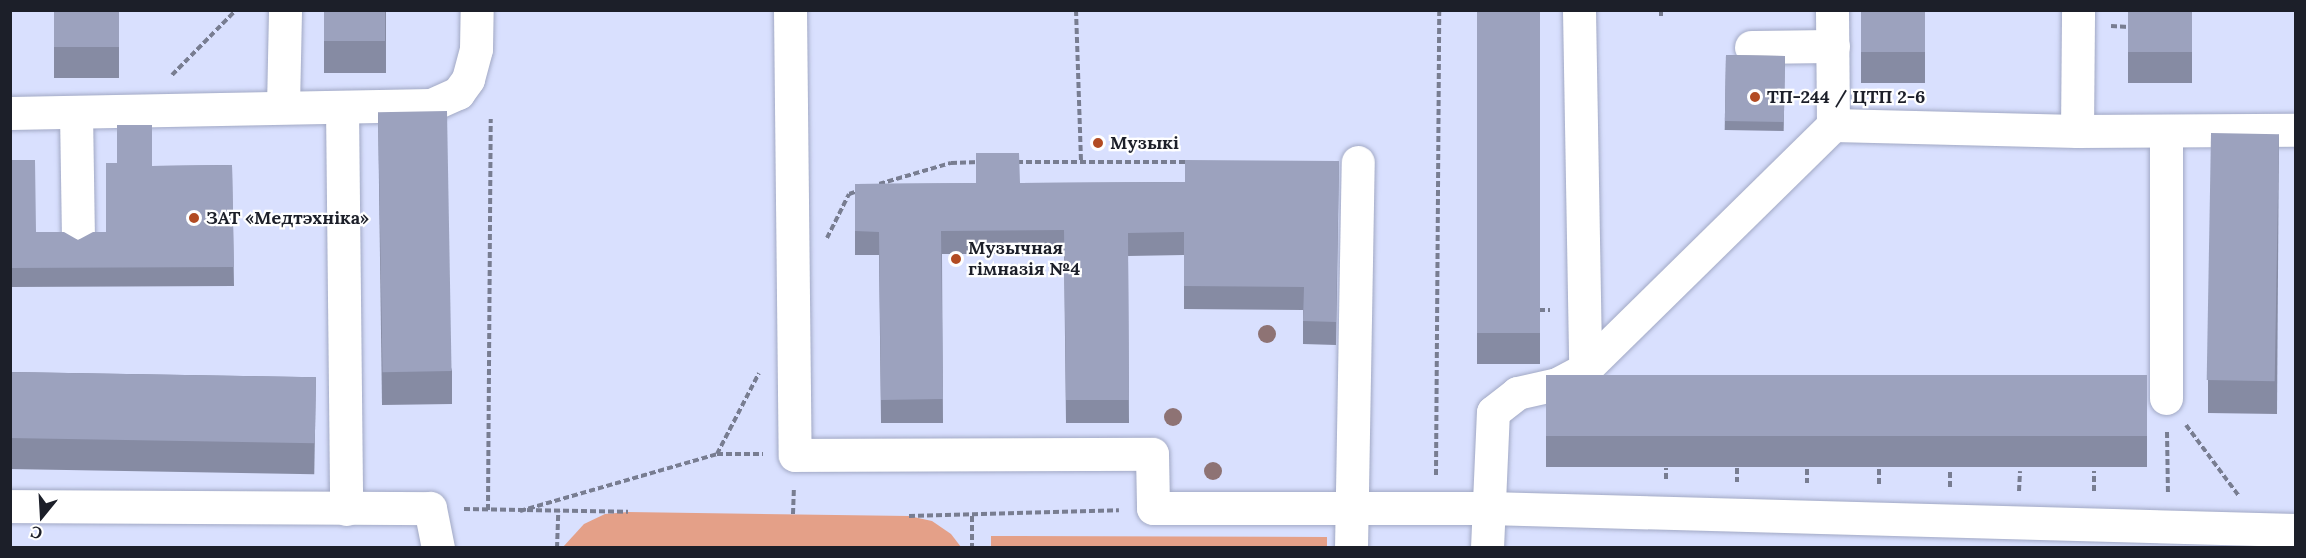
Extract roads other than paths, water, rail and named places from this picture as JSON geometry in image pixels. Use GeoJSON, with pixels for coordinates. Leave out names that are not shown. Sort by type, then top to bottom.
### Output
{"type":"FeatureCollection","features":[{"type":"Feature","properties":{"kind":"lane"},"geometry":{"type":"LineString","coordinates":[[283,107],[285,10]]}},
{"type":"Feature","properties":{"kind":"lane"},"geometry":{"type":"LineString","coordinates":[[10,112],[431,105],[458,93],[474,64],[477,10]]}},
{"type":"Feature","properties":{"kind":"lane"},"geometry":{"type":"LineString","coordinates":[[790,10],[795,455],[1152,454],[1153,508],[1351,506],[1488,508],[2280,530]]}},
{"type":"Feature","properties":{"kind":"lane"},"geometry":{"type":"LineString","coordinates":[[1580,10],[1586,369]]}},
{"type":"Feature","properties":{"kind":"lane"},"geometry":{"type":"LineString","coordinates":[[1487,548],[1492,412],[1517,393],[1557,384],[1586,369],[1833,125],[1832,10]]}},
{"type":"Feature","properties":{"kind":"lane"},"geometry":{"type":"LineString","coordinates":[[2077,131],[2078,10]]}},
{"type":"Feature","properties":{"kind":"lane"},"geometry":{"type":"LineString","coordinates":[[1751,47],[1833,46]]}},
{"type":"Feature","properties":{"kind":"lane"},"geometry":{"type":"LineString","coordinates":[[342,107],[346,509]]}},
{"type":"Feature","properties":{"kind":"lane"},"geometry":{"type":"LineString","coordinates":[[76,112],[78,239]]}},
{"type":"Feature","properties":{"kind":"lane"},"geometry":{"type":"LineString","coordinates":[[1833,125],[2166,132],[2295,130]]}},
{"type":"Feature","properties":{"kind":"lane"},"geometry":{"type":"LineString","coordinates":[[2166,132],[2166,398]]}},
{"type":"Feature","properties":{"kind":"lane"},"geometry":{"type":"LineString","coordinates":[[1351,548],[1358,162]]}},
{"type":"Feature","properties":{"kind":"lane"},"geometry":{"type":"LineString","coordinates":[[10,506],[430,508],[438,548]]}},
{"type":"Feature","properties":{"kind":"place","name":"ТП-244 / ЦТП 2-6"},"geometry":{"type":"Point","coordinates":[1755,97]}},
{"type":"Feature","properties":{"kind":"place","name":"Музыкі"},"geometry":{"type":"Point","coordinates":[1098,143]}},
{"type":"Feature","properties":{"kind":"place","name":"ЗАТ «Медтэхніка»"},"geometry":{"type":"Point","coordinates":[194,218]}},
{"type":"Feature","properties":{"kind":"place","name":"Музычная гімназія №4"},"geometry":{"type":"Point","coordinates":[956,259]}}]}
